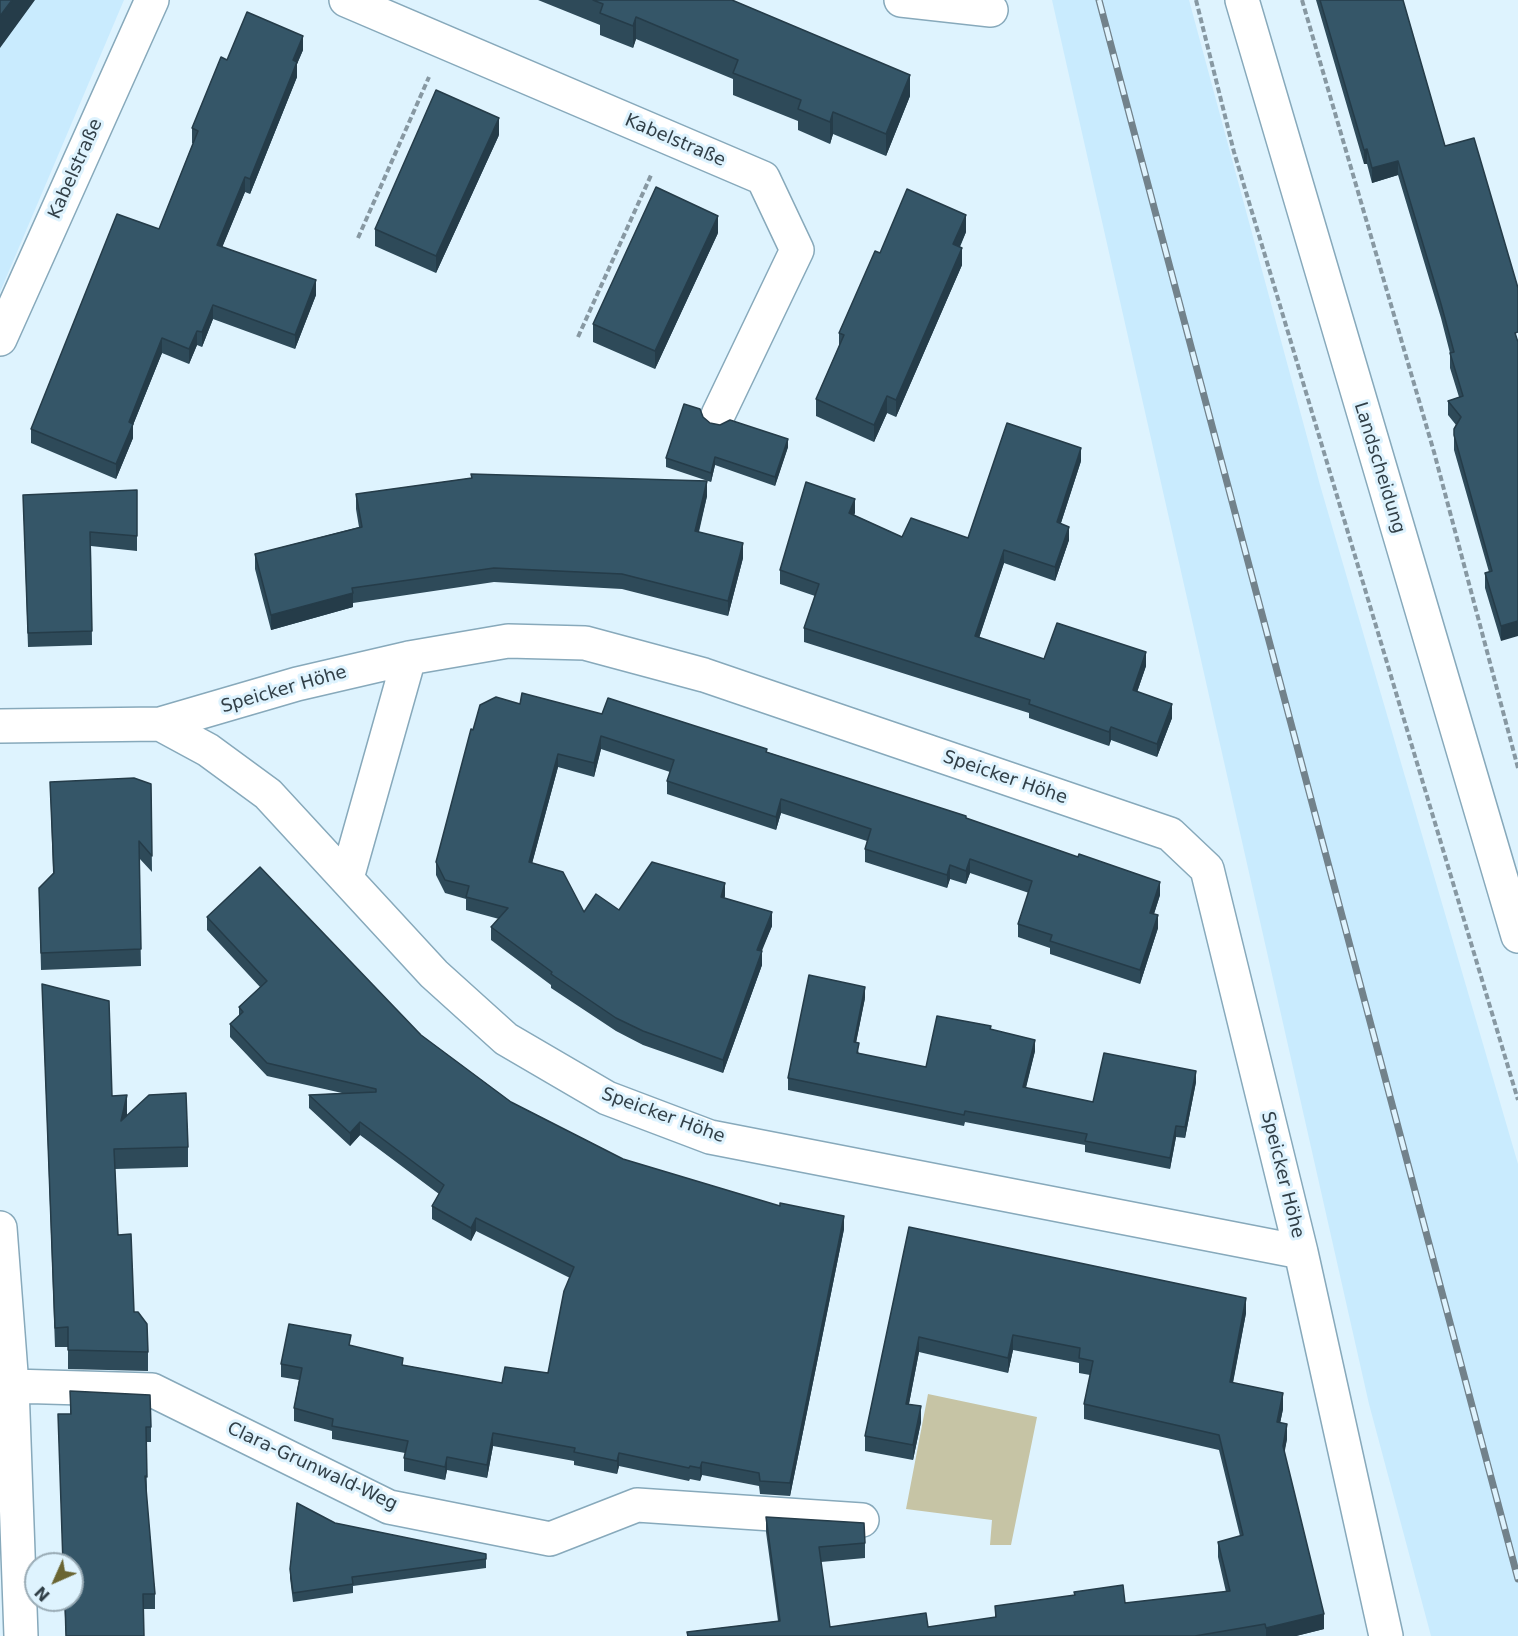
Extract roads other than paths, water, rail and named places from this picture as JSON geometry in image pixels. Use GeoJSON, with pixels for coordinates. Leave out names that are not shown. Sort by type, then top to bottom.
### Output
{"type":"FeatureCollection","features":[{"type":"Feature","properties":{"kind":"street","name":"Kabelstraße"},"geometry":{"type":"LineString","coordinates":[[0,339],[152,0]]}},
{"type":"Feature","properties":{"kind":"street","name":"Kabelstraße"},"geometry":{"type":"LineString","coordinates":[[346,0],[763,178],[797,250],[718,415]]}},
{"type":"Feature","properties":{"kind":"street"},"geometry":{"type":"LineString","coordinates":[[901,0],[991,10]]}},
{"type":"Feature","properties":{"kind":"street","name":"Landscheidung"},"geometry":{"type":"LineString","coordinates":[[1242,0],[1515,915]]}},
{"type":"Feature","properties":{"kind":"street","name":"Speicker Höhe"},"geometry":{"type":"LineString","coordinates":[[0,726],[160,724],[303,683],[409,658],[508,641],[585,643],[704,675],[1170,834],[1207,869],[1301,1252],[1386,1636]]}},
{"type":"Feature","properties":{"kind":"street"},"geometry":{"type":"LineString","coordinates":[[347,878],[409,658]]}},
{"type":"Feature","properties":{"kind":"street","name":"Speicker Höhe"},"geometry":{"type":"LineString","coordinates":[[160,724],[208,750],[268,794],[434,974],[507,1039],[607,1098],[710,1137],[1301,1252]]}},
{"type":"Feature","properties":{"kind":"street"},"geometry":{"type":"LineString","coordinates":[[0,1230],[12,1386],[21,1636]]}},
{"type":"Feature","properties":{"kind":"street","name":"Clara-Grunwald-Weg"},"geometry":{"type":"LineString","coordinates":[[12,1386],[153,1390],[389,1507],[550,1539],[638,1505],[862,1520]]}},
{"type":"Feature","properties":{"kind":"railway"},"geometry":{"type":"LineString","coordinates":[[1099,0],[1518,1579]]}}]}
